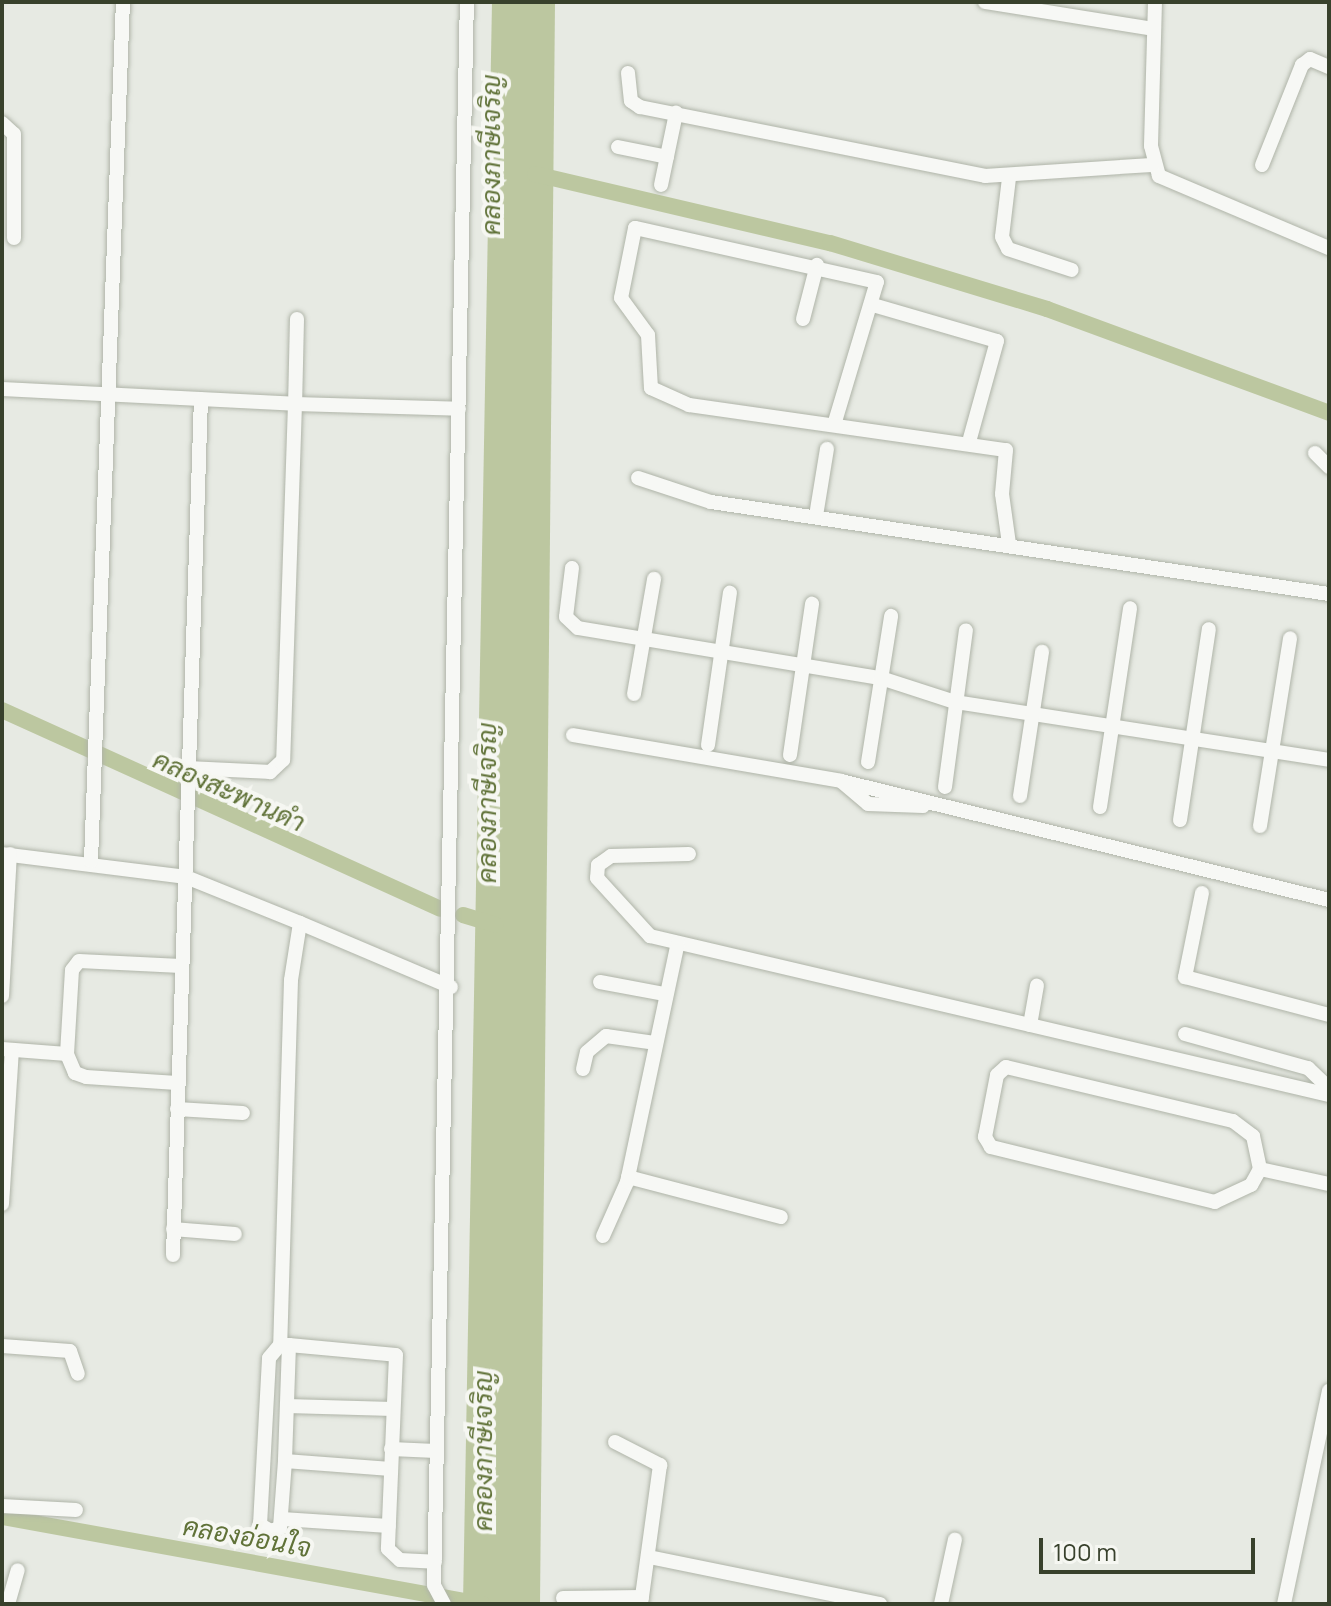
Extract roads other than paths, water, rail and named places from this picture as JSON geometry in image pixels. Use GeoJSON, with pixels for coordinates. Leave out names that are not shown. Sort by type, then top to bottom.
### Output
{"type":"FeatureCollection","features":[{"type":"Feature","properties":{"kind":"street"},"geometry":{"type":"LineString","coordinates":[[91,861],[123,2]]}},
{"type":"Feature","properties":{"kind":"street"},"geometry":{"type":"LineString","coordinates":[[442,1600],[435,1562],[436,1451],[451,987],[467,2]]}},
{"type":"Feature","properties":{"kind":"street"},"geometry":{"type":"LineString","coordinates":[[985,2],[1154,29]]}},
{"type":"Feature","properties":{"kind":"street"},"geometry":{"type":"LineString","coordinates":[[1155,2],[1152,165],[1172,185],[1329,248]]}},
{"type":"Feature","properties":{"kind":"street"},"geometry":{"type":"LineString","coordinates":[[1262,165],[1302,65],[1310,59],[1329,67]]}},
{"type":"Feature","properties":{"kind":"street"},"geometry":{"type":"LineString","coordinates":[[628,73],[634,105],[1009,178],[1152,165]]}},
{"type":"Feature","properties":{"kind":"street"},"geometry":{"type":"LineString","coordinates":[[661,185],[676,113]]}},
{"type":"Feature","properties":{"kind":"street"},"geometry":{"type":"LineString","coordinates":[[2,123],[14,134],[14,238]]}},
{"type":"Feature","properties":{"kind":"street"},"geometry":{"type":"LineString","coordinates":[[618,147],[667,157]]}},
{"type":"Feature","properties":{"kind":"street"},"geometry":{"type":"LineString","coordinates":[[1009,178],[1002,237],[1008,249],[1072,270]]}},
{"type":"Feature","properties":{"kind":"street"},"geometry":{"type":"LineString","coordinates":[[834,425],[873,305],[874,279],[639,225],[629,242],[621,298],[648,335],[648,379],[660,395],[834,425],[969,442],[1006,450],[1002,494],[1009,544]]}},
{"type":"Feature","properties":{"kind":"street"},"geometry":{"type":"LineString","coordinates":[[803,319],[817,265]]}},
{"type":"Feature","properties":{"kind":"street"},"geometry":{"type":"LineString","coordinates":[[873,305],[997,341],[969,442]]}},
{"type":"Feature","properties":{"kind":"street"},"geometry":{"type":"LineString","coordinates":[[189,768],[270,772],[283,760],[297,319]]}},
{"type":"Feature","properties":{"kind":"street"},"geometry":{"type":"LineString","coordinates":[[2,389],[459,409]]}},
{"type":"Feature","properties":{"kind":"street"},"geometry":{"type":"LineString","coordinates":[[173,1255],[201,399]]}},
{"type":"Feature","properties":{"kind":"street"},"geometry":{"type":"LineString","coordinates":[[816,516],[827,449]]}},
{"type":"Feature","properties":{"kind":"street"},"geometry":{"type":"LineString","coordinates":[[1315,453],[1329,467]]}},
{"type":"Feature","properties":{"kind":"street"},"geometry":{"type":"LineString","coordinates":[[638,478],[711,502],[1329,594]]}},
{"type":"Feature","properties":{"kind":"street"},"geometry":{"type":"LineString","coordinates":[[572,568],[571,627],[881,678],[955,702],[1329,760]]}},
{"type":"Feature","properties":{"kind":"street"},"geometry":{"type":"LineString","coordinates":[[634,694],[654,579]]}},
{"type":"Feature","properties":{"kind":"street"},"geometry":{"type":"LineString","coordinates":[[708,745],[730,593]]}},
{"type":"Feature","properties":{"kind":"street"},"geometry":{"type":"LineString","coordinates":[[790,755],[812,604]]}},
{"type":"Feature","properties":{"kind":"street"},"geometry":{"type":"LineString","coordinates":[[1100,807],[1130,608]]}},
{"type":"Feature","properties":{"kind":"street"},"geometry":{"type":"LineString","coordinates":[[868,762],[891,616]]}},
{"type":"Feature","properties":{"kind":"street"},"geometry":{"type":"LineString","coordinates":[[1180,820],[1209,629]]}},
{"type":"Feature","properties":{"kind":"street"},"geometry":{"type":"LineString","coordinates":[[945,787],[966,630]]}},
{"type":"Feature","properties":{"kind":"street"},"geometry":{"type":"LineString","coordinates":[[1260,826],[1290,638]]}},
{"type":"Feature","properties":{"kind":"street"},"geometry":{"type":"LineString","coordinates":[[1020,796],[1042,652]]}},
{"type":"Feature","properties":{"kind":"street"},"geometry":{"type":"LineString","coordinates":[[573,735],[841,781],[932,806],[1329,900]]}},
{"type":"Feature","properties":{"kind":"street"},"geometry":{"type":"LineString","coordinates":[[689,854],[625,852],[602,859],[596,872],[637,929],[678,943],[1329,1095]]}},
{"type":"Feature","properties":{"kind":"street"},"geometry":{"type":"LineString","coordinates":[[2,996],[6,854],[91,861],[186,877],[451,987]]}},
{"type":"Feature","properties":{"kind":"street"},"geometry":{"type":"LineString","coordinates":[[1202,893],[1185,977],[1329,1015]]}},
{"type":"Feature","properties":{"kind":"street"},"geometry":{"type":"LineString","coordinates":[[300,923],[291,980],[285,1345],[287,1406],[282,1519],[277,1531],[261,1528],[269,1358],[285,1345],[394,1352],[389,1555],[435,1562]]}},
{"type":"Feature","properties":{"kind":"street"},"geometry":{"type":"LineString","coordinates":[[603,1236],[628,1177],[678,943]]}},
{"type":"Feature","properties":{"kind":"street"},"geometry":{"type":"LineString","coordinates":[[177,1083],[86,1077],[75,1073],[67,1054],[72,970],[79,961],[181,966]]}},
{"type":"Feature","properties":{"kind":"street"},"geometry":{"type":"LineString","coordinates":[[600,982],[665,994]]}},
{"type":"Feature","properties":{"kind":"street"},"geometry":{"type":"LineString","coordinates":[[1030,1025],[1037,986]]}},
{"type":"Feature","properties":{"kind":"street"},"geometry":{"type":"LineString","coordinates":[[1185,1034],[1316,1071],[1329,1088]]}},
{"type":"Feature","properties":{"kind":"street"},"geometry":{"type":"LineString","coordinates":[[583,1069],[587,1052],[606,1036],[655,1043]]}},
{"type":"Feature","properties":{"kind":"street"},"geometry":{"type":"LineString","coordinates":[[2,1204],[7,1050],[67,1054]]}},
{"type":"Feature","properties":{"kind":"street"},"geometry":{"type":"LineString","coordinates":[[1006,1067],[1233,1121],[1253,1136],[1260,1169],[1251,1185],[1215,1202],[991,1147],[985,1137],[997,1075],[1006,1067]]}},
{"type":"Feature","properties":{"kind":"street"},"geometry":{"type":"LineString","coordinates":[[177,1109],[243,1113]]}},
{"type":"Feature","properties":{"kind":"street"},"geometry":{"type":"LineString","coordinates":[[1260,1169],[1329,1184]]}},
{"type":"Feature","properties":{"kind":"street"},"geometry":{"type":"LineString","coordinates":[[628,1177],[781,1217]]}},
{"type":"Feature","properties":{"kind":"street"},"geometry":{"type":"LineString","coordinates":[[173,1229],[235,1234]]}},
{"type":"Feature","properties":{"kind":"street"},"geometry":{"type":"LineString","coordinates":[[2,1346],[70,1351],[78,1374]]}},
{"type":"Feature","properties":{"kind":"street"},"geometry":{"type":"LineString","coordinates":[[1284,1604],[1329,1391]]}},
{"type":"Feature","properties":{"kind":"street"},"geometry":{"type":"LineString","coordinates":[[287,1406],[393,1409]]}},
{"type":"Feature","properties":{"kind":"street"},"geometry":{"type":"LineString","coordinates":[[563,1598],[642,1601],[660,1465],[615,1442]]}},
{"type":"Feature","properties":{"kind":"street"},"geometry":{"type":"LineString","coordinates":[[391,1449],[436,1451]]}},
{"type":"Feature","properties":{"kind":"street"},"geometry":{"type":"LineString","coordinates":[[285,1461],[391,1469]]}},
{"type":"Feature","properties":{"kind":"street"},"geometry":{"type":"LineString","coordinates":[[2,1506],[76,1510]]}},
{"type":"Feature","properties":{"kind":"street"},"geometry":{"type":"LineString","coordinates":[[282,1519],[389,1526]]}},
{"type":"Feature","properties":{"kind":"street"},"geometry":{"type":"LineString","coordinates":[[941,1604],[955,1539]]}},
{"type":"Feature","properties":{"kind":"street"},"geometry":{"type":"LineString","coordinates":[[649,1557],[880,1604]]}},
{"type":"Feature","properties":{"kind":"street"},"geometry":{"type":"LineString","coordinates":[[8,1604],[18,1570]]}},
{"type":"Feature","properties":{"kind":"water","name":"คลองภาษีเจริญ"},"geometry":{"type":"Polygon","coordinates":[[[492,2],[555,2],[540,1604],[463,1604],[492,2]]]}},
{"type":"Feature","properties":{"kind":"waterway"},"geometry":{"type":"LineString","coordinates":[[535,174],[830,243],[1047,309],[1329,413]]}},
{"type":"Feature","properties":{"kind":"waterway","name":"คลองสะพานดำ"},"geometry":{"type":"LineString","coordinates":[[2,710],[440,909]]}},
{"type":"Feature","properties":{"kind":"waterway","name":"คลองสะพานดำ"},"geometry":{"type":"LineString","coordinates":[[463,915],[496,925]]}},
{"type":"Feature","properties":{"kind":"waterway","name":"คลองอ่อนใจ"},"geometry":{"type":"LineString","coordinates":[[2,1517],[483,1604]]}}]}
